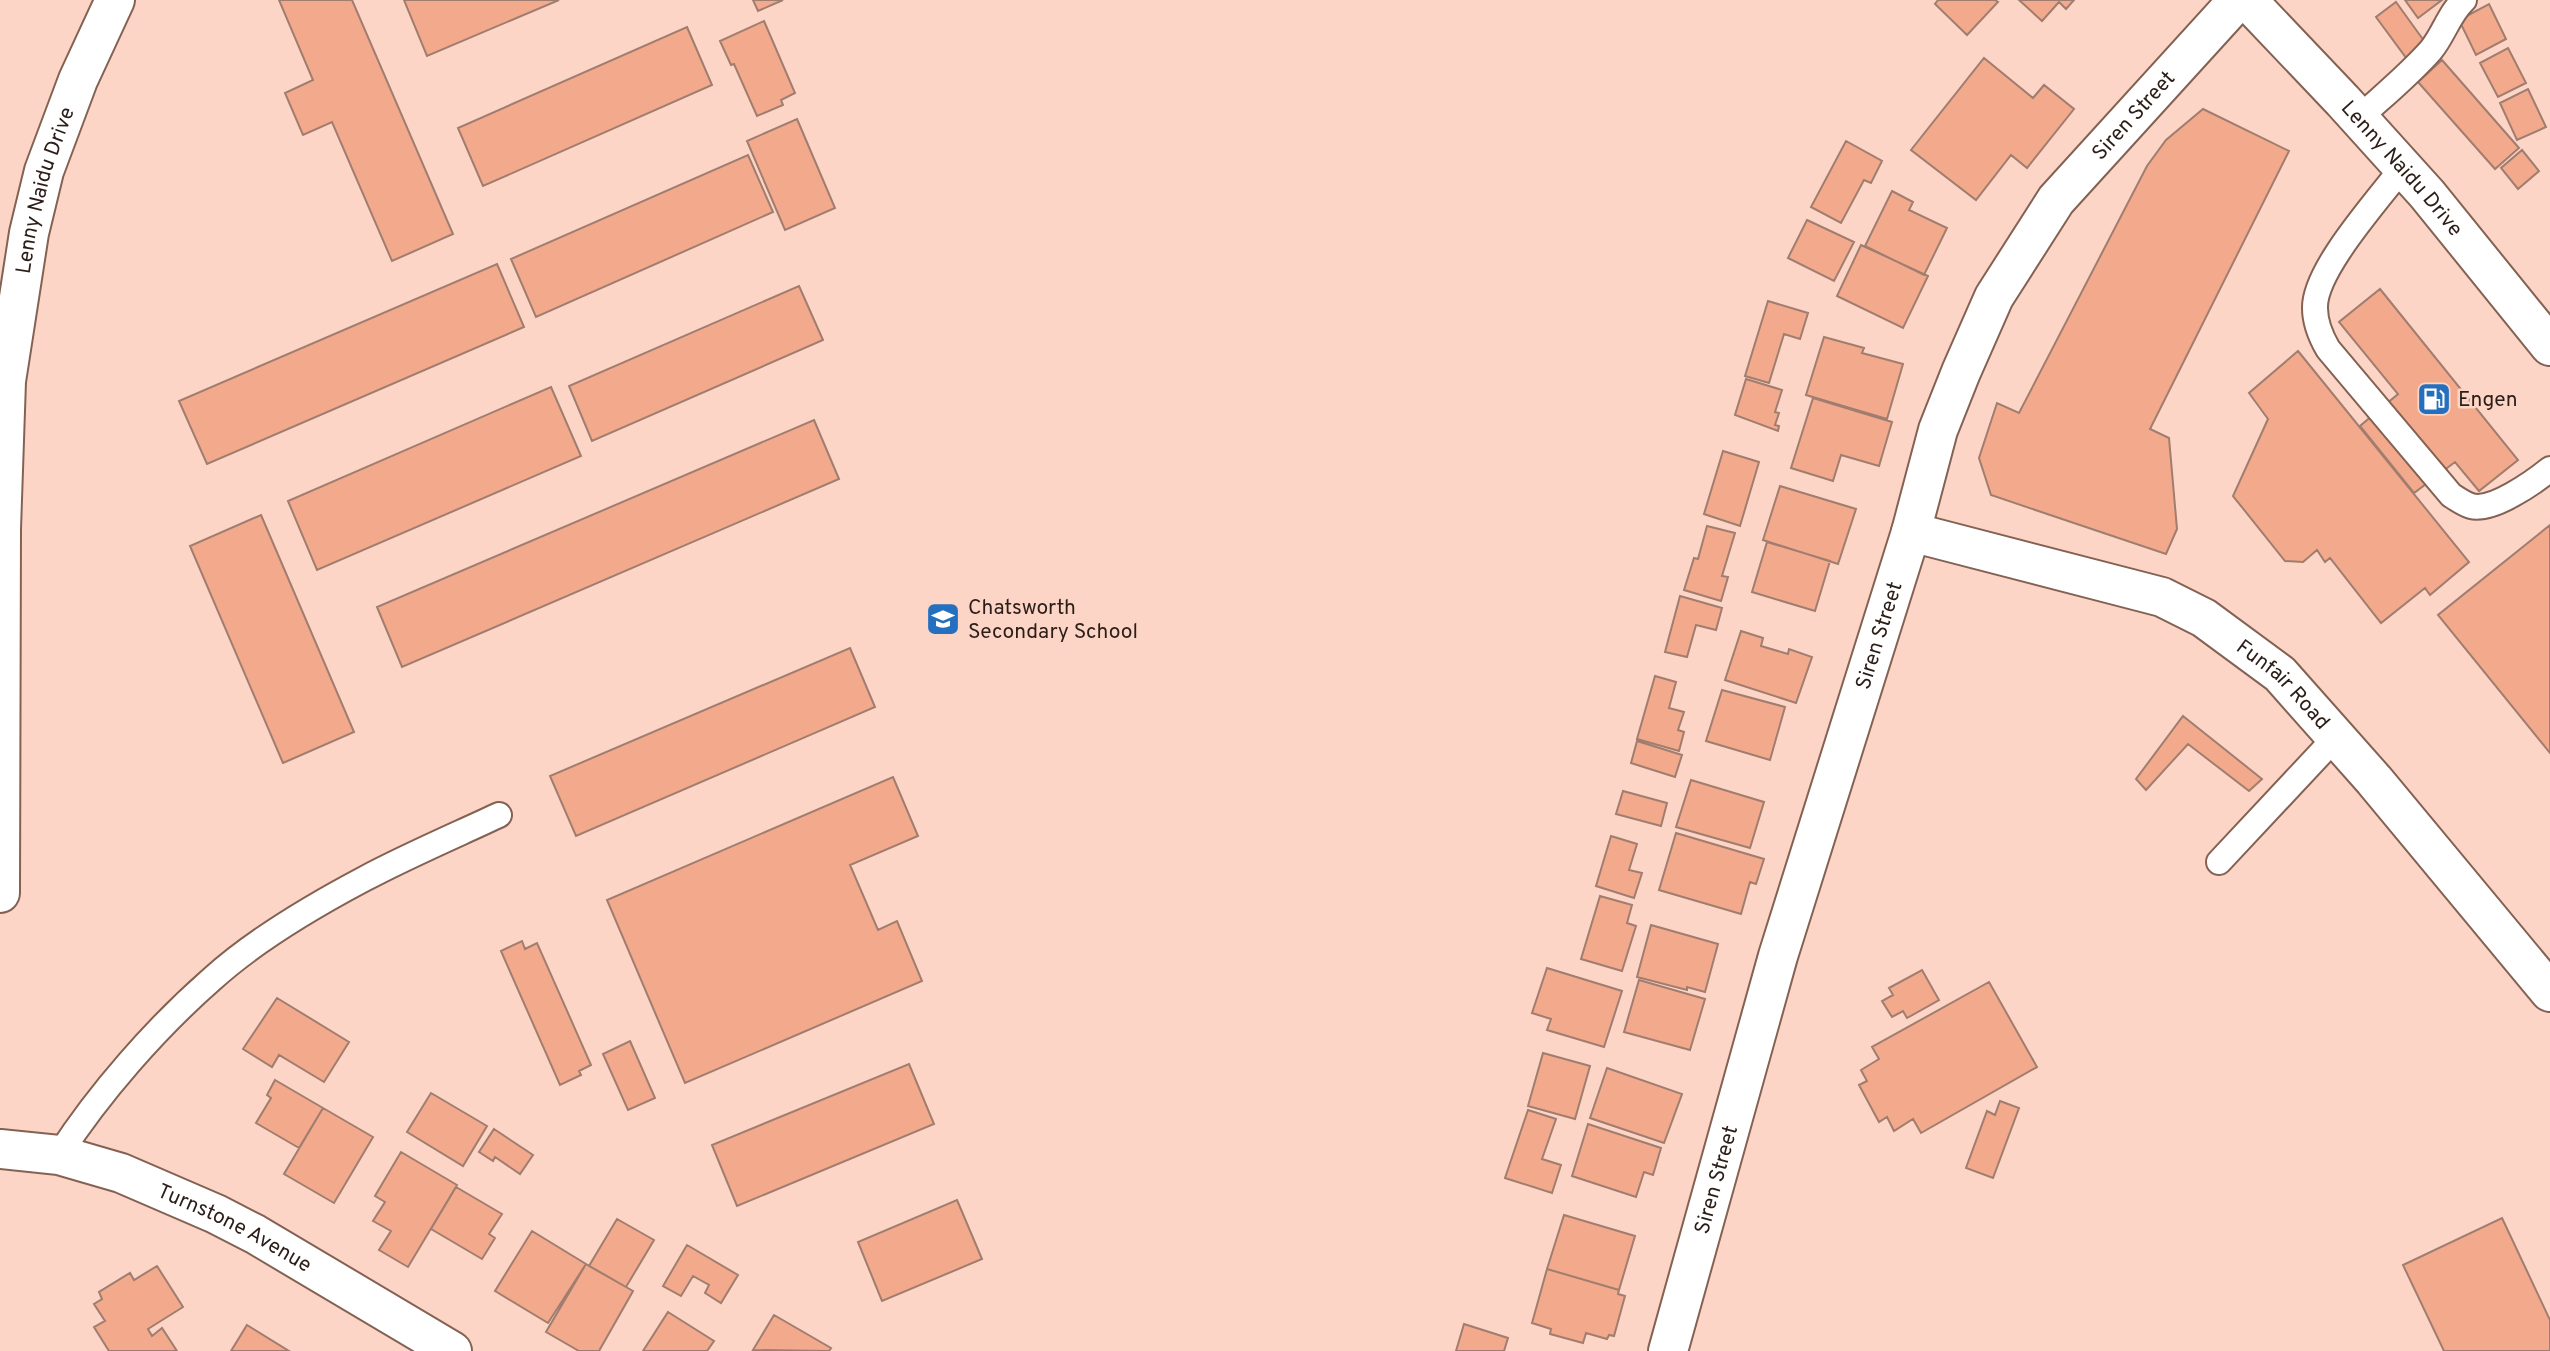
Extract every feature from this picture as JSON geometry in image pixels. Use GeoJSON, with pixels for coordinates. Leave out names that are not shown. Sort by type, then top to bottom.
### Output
{"type":"FeatureCollection","features":[{"type":"Feature","properties":{"kind":"street","name":"Lenny Naidu Drive"},"geometry":{"type":"LineString","coordinates":[[0,893],[1,529],[6,381],[29,233],[44,171],[78,80],[115,0]]}},
{"type":"Feature","properties":{"kind":"street","name":"Siren Street"},"geometry":{"type":"LineString","coordinates":[[1668,1351],[1779,956],[1911,532],[1938,430],[1994,297],[2056,200],[2238,0]]}},
{"type":"Feature","properties":{"kind":"street","name":"Lenny Naidu Drive"},"geometry":{"type":"LineString","coordinates":[[2247,0],[2427,194],[2550,346]]}},
{"type":"Feature","properties":{"kind":"street","name":"Funfair Road"},"geometry":{"type":"LineString","coordinates":[[1911,532],[2162,597],[2204,618],[2280,674],[2550,992]]}},
{"type":"Feature","properties":{"kind":"street","name":"Turnstone Avenue"},"geometry":{"type":"LineString","coordinates":[[0,1149],[59,1156],[132,1177],[216,1214],[452,1351]]}},
{"type":"Feature","properties":{"kind":"lane"},"geometry":{"type":"LineString","coordinates":[[2359,118],[2410,72],[2433,47],[2455,9],[2464,0]]}},
{"type":"Feature","properties":{"kind":"lane"},"geometry":{"type":"LineString","coordinates":[[2403,167],[2329,265],[2318,290],[2315,308],[2320,335],[2328,349],[2451,495],[2473,507],[2496,503],[2550,470]]}},
{"type":"Feature","properties":{"kind":"lane"},"geometry":{"type":"LineString","coordinates":[[2219,862],[2336,737]]}},
{"type":"Feature","properties":{"kind":"lane"},"geometry":{"type":"LineString","coordinates":[[59,1156],[83,1117],[140,1051],[213,978],[268,937],[364,879],[499,815]]}},
{"type":"Feature","properties":{"kind":"building"},"geometry":{"type":"Polygon","coordinates":[[[279,0],[352,0],[453,234],[392,261],[332,122],[303,135],[285,93],[313,80],[279,0]]]}},
{"type":"Feature","properties":{"kind":"building"},"geometry":{"type":"Polygon","coordinates":[[[404,0],[559,0],[427,56],[404,0]]]}},
{"type":"Feature","properties":{"kind":"building"},"geometry":{"type":"Polygon","coordinates":[[[753,0],[783,0],[758,11],[753,0]]]}},
{"type":"Feature","properties":{"kind":"building"},"geometry":{"type":"Polygon","coordinates":[[[1938,0],[1998,2],[1967,35],[1935,4],[1938,0]]]}},
{"type":"Feature","properties":{"kind":"building"},"geometry":{"type":"Polygon","coordinates":[[[2019,0],[2074,0],[2066,9],[2059,2],[2042,21],[2019,0]]]}},
{"type":"Feature","properties":{"kind":"building"},"geometry":{"type":"Polygon","coordinates":[[[2405,0],[2442,0],[2418,18],[2405,0]]]}},
{"type":"Feature","properties":{"kind":"building"},"geometry":{"type":"Polygon","coordinates":[[[2396,2],[2427,45],[2407,59],[2376,17],[2396,2]]]}},
{"type":"Feature","properties":{"kind":"building"},"geometry":{"type":"Polygon","coordinates":[[[2489,4],[2506,39],[2476,55],[2459,20],[2489,4]]]}},
{"type":"Feature","properties":{"kind":"building"},"geometry":{"type":"Polygon","coordinates":[[[764,21],[795,93],[781,100],[783,105],[757,116],[734,64],[731,65],[720,41],[764,21]]]}},
{"type":"Feature","properties":{"kind":"building"},"geometry":{"type":"Polygon","coordinates":[[[687,27],[712,85],[483,186],[458,128],[687,27]]]}},
{"type":"Feature","properties":{"kind":"building"},"geometry":{"type":"Polygon","coordinates":[[[2508,48],[2526,83],[2498,97],[2480,63],[2508,48]]]}},
{"type":"Feature","properties":{"kind":"building"},"geometry":{"type":"Polygon","coordinates":[[[1984,58],[2033,98],[2044,85],[2074,109],[2027,168],[2011,155],[1976,200],[1911,150],[1984,58]]]}},
{"type":"Feature","properties":{"kind":"building"},"geometry":{"type":"Polygon","coordinates":[[[2442,60],[2519,148],[2495,169],[2418,82],[2442,60]]]}},
{"type":"Feature","properties":{"kind":"building"},"geometry":{"type":"Polygon","coordinates":[[[2528,89],[2546,127],[2517,140],[2500,103],[2528,89]]]}},
{"type":"Feature","properties":{"kind":"building"},"geometry":{"type":"Polygon","coordinates":[[[2203,109],[2289,151],[2150,429],[2169,438],[2177,529],[2166,554],[1991,495],[1979,458],[1997,403],[2019,413],[2147,166],[2166,140],[2203,109]]]}},
{"type":"Feature","properties":{"kind":"building"},"geometry":{"type":"Polygon","coordinates":[[[797,119],[835,208],[785,230],[747,141],[797,119]]]}},
{"type":"Feature","properties":{"kind":"building"},"geometry":{"type":"Polygon","coordinates":[[[1846,141],[1882,161],[1871,183],[1864,180],[1841,223],[1811,207],[1846,141]]]}},
{"type":"Feature","properties":{"kind":"building"},"geometry":{"type":"Polygon","coordinates":[[[2522,150],[2539,171],[2518,189],[2501,168],[2522,150]]]}},
{"type":"Feature","properties":{"kind":"building"},"geometry":{"type":"Polygon","coordinates":[[[748,155],[773,212],[536,317],[511,259],[748,155]]]}},
{"type":"Feature","properties":{"kind":"building"},"geometry":{"type":"Polygon","coordinates":[[[1892,191],[1913,202],[1909,210],[1947,228],[1924,275],[1865,246],[1892,191]]]}},
{"type":"Feature","properties":{"kind":"building"},"geometry":{"type":"Polygon","coordinates":[[[1807,220],[1854,242],[1834,281],[1788,258],[1807,220]]]}},
{"type":"Feature","properties":{"kind":"building"},"geometry":{"type":"Polygon","coordinates":[[[1861,245],[1928,276],[1903,328],[1837,296],[1861,245]]]}},
{"type":"Feature","properties":{"kind":"building"},"geometry":{"type":"Polygon","coordinates":[[[497,264],[524,327],[207,464],[179,401],[497,264]]]}},
{"type":"Feature","properties":{"kind":"building"},"geometry":{"type":"Polygon","coordinates":[[[799,286],[823,340],[592,441],[569,386],[799,286]]]}},
{"type":"Feature","properties":{"kind":"building"},"geometry":{"type":"Polygon","coordinates":[[[2380,289],[2518,460],[2479,491],[2455,462],[2414,493],[2360,426],[2398,394],[2339,322],[2380,289]]]}},
{"type":"Feature","properties":{"kind":"building"},"geometry":{"type":"Polygon","coordinates":[[[1768,301],[1808,313],[1800,339],[1784,334],[1769,383],[1745,376],[1768,301]]]}},
{"type":"Feature","properties":{"kind":"building"},"geometry":{"type":"Polygon","coordinates":[[[1824,337],[1864,348],[1862,353],[1903,364],[1887,419],[1806,395],[1824,337]]]}},
{"type":"Feature","properties":{"kind":"building"},"geometry":{"type":"Polygon","coordinates":[[[2298,351],[2469,562],[2430,595],[2425,588],[2381,623],[2330,558],[2325,562],[2317,550],[2303,562],[2285,561],[2233,496],[2268,419],[2249,393],[2298,351]]]}},
{"type":"Feature","properties":{"kind":"building"},"geometry":{"type":"Polygon","coordinates":[[[1746,379],[1782,390],[1775,412],[1779,413],[1775,425],[1779,426],[1778,431],[1735,415],[1746,379]]]}},
{"type":"Feature","properties":{"kind":"building"},"geometry":{"type":"Polygon","coordinates":[[[551,387],[581,456],[317,570],[288,501],[551,387]]]}},
{"type":"Feature","properties":{"kind":"building"},"geometry":{"type":"Polygon","coordinates":[[[1813,398],[1892,422],[1879,466],[1841,455],[1833,481],[1791,468],[1813,398]]]}},
{"type":"Feature","properties":{"kind":"building"},"geometry":{"type":"Polygon","coordinates":[[[814,420],[839,479],[402,667],[377,607],[814,420]]]}},
{"type":"Feature","properties":{"kind":"building"},"geometry":{"type":"Polygon","coordinates":[[[1723,451],[1759,462],[1740,526],[1704,514],[1723,451]]]}},
{"type":"Feature","properties":{"kind":"building"},"geometry":{"type":"Polygon","coordinates":[[[1780,486],[1856,509],[1838,564],[1763,540],[1780,486]]]}},
{"type":"Feature","properties":{"kind":"building"},"geometry":{"type":"Polygon","coordinates":[[[261,515],[354,732],[283,763],[190,546],[261,515]]]}},
{"type":"Feature","properties":{"kind":"building"},"geometry":{"type":"Polygon","coordinates":[[[2550,525],[2550,753],[2438,615],[2550,525]]]}},
{"type":"Feature","properties":{"kind":"building"},"geometry":{"type":"Polygon","coordinates":[[[1707,526],[1735,533],[1722,576],[1728,577],[1721,601],[1684,590],[1694,558],[1698,559],[1707,526]]]}},
{"type":"Feature","properties":{"kind":"building"},"geometry":{"type":"Polygon","coordinates":[[[1767,542],[1830,561],[1815,611],[1752,592],[1767,542]]]}},
{"type":"Feature","properties":{"kind":"building"},"geometry":{"type":"Polygon","coordinates":[[[1680,596],[1722,608],[1716,630],[1696,625],[1687,657],[1665,652],[1680,596]]]}},
{"type":"Feature","properties":{"kind":"building"},"geometry":{"type":"Polygon","coordinates":[[[1741,631],[1763,638],[1761,646],[1788,654],[1789,649],[1812,657],[1796,703],[1725,680],[1741,631]]]}},
{"type":"Feature","properties":{"kind":"building"},"geometry":{"type":"Polygon","coordinates":[[[850,648],[875,707],[576,836],[550,776],[850,648]]]}},
{"type":"Feature","properties":{"kind":"building"},"geometry":{"type":"Polygon","coordinates":[[[1655,676],[1676,682],[1669,708],[1684,712],[1678,730],[1684,732],[1679,751],[1637,739],[1655,676]]]}},
{"type":"Feature","properties":{"kind":"building"},"geometry":{"type":"Polygon","coordinates":[[[1722,690],[1785,707],[1770,760],[1706,741],[1722,690]]]}},
{"type":"Feature","properties":{"kind":"building"},"geometry":{"type":"Polygon","coordinates":[[[2183,716],[2262,779],[2249,791],[2188,744],[2146,790],[2136,779],[2183,716]]]}},
{"type":"Feature","properties":{"kind":"building"},"geometry":{"type":"Polygon","coordinates":[[[1637,741],[1682,755],[1675,777],[1631,763],[1637,741]]]}},
{"type":"Feature","properties":{"kind":"building"},"geometry":{"type":"Polygon","coordinates":[[[893,777],[918,836],[850,865],[878,930],[897,921],[922,981],[685,1083],[607,900],[893,777]]]}},
{"type":"Feature","properties":{"kind":"building"},"geometry":{"type":"Polygon","coordinates":[[[1691,780],[1764,802],[1750,848],[1676,827],[1691,780]]]}},
{"type":"Feature","properties":{"kind":"building"},"geometry":{"type":"Polygon","coordinates":[[[1623,791],[1667,803],[1661,826],[1616,814],[1623,791]]]}},
{"type":"Feature","properties":{"kind":"building"},"geometry":{"type":"Polygon","coordinates":[[[1676,833],[1764,859],[1756,884],[1750,882],[1741,914],[1659,890],[1676,833]]]}},
{"type":"Feature","properties":{"kind":"building"},"geometry":{"type":"Polygon","coordinates":[[[1611,836],[1637,844],[1629,870],[1642,873],[1634,898],[1596,886],[1611,836]]]}},
{"type":"Feature","properties":{"kind":"building"},"geometry":{"type":"Polygon","coordinates":[[[1600,896],[1632,905],[1627,923],[1636,926],[1622,971],[1581,959],[1600,896]]]}},
{"type":"Feature","properties":{"kind":"building"},"geometry":{"type":"Polygon","coordinates":[[[1651,925],[1718,944],[1705,992],[1637,977],[1651,925]]]}},
{"type":"Feature","properties":{"kind":"building"},"geometry":{"type":"Polygon","coordinates":[[[522,941],[525,949],[537,943],[591,1065],[579,1071],[581,1075],[560,1085],[501,951],[522,941]]]}},
{"type":"Feature","properties":{"kind":"building"},"geometry":{"type":"Polygon","coordinates":[[[1547,968],[1622,991],[1604,1047],[1547,1030],[1551,1019],[1532,1013],[1547,968]]]}},
{"type":"Feature","properties":{"kind":"building"},"geometry":{"type":"Polygon","coordinates":[[[1922,970],[1939,1000],[1907,1018],[1903,1011],[1892,1017],[1882,1001],[1893,995],[1889,988],[1922,970]]]}},
{"type":"Feature","properties":{"kind":"building"},"geometry":{"type":"Polygon","coordinates":[[[1639,980],[1705,999],[1690,1050],[1624,1032],[1639,980]]]}},
{"type":"Feature","properties":{"kind":"building"},"geometry":{"type":"Polygon","coordinates":[[[1989,982],[2037,1067],[1921,1133],[1913,1119],[1894,1131],[1887,1117],[1879,1122],[1859,1085],[1867,1081],[1861,1070],[1879,1059],[1872,1047],[1989,982]]]}},
{"type":"Feature","properties":{"kind":"building"},"geometry":{"type":"Polygon","coordinates":[[[277,998],[349,1042],[324,1082],[279,1055],[272,1067],[243,1049],[277,998]]]}},
{"type":"Feature","properties":{"kind":"building"},"geometry":{"type":"Polygon","coordinates":[[[630,1041],[655,1098],[628,1110],[603,1054],[630,1041]]]}},
{"type":"Feature","properties":{"kind":"building"},"geometry":{"type":"Polygon","coordinates":[[[1543,1053],[1590,1066],[1575,1119],[1528,1106],[1543,1053]]]}},
{"type":"Feature","properties":{"kind":"building"},"geometry":{"type":"Polygon","coordinates":[[[909,1064],[934,1124],[737,1206],[712,1145],[909,1064]]]}},
{"type":"Feature","properties":{"kind":"building"},"geometry":{"type":"Polygon","coordinates":[[[1607,1068],[1682,1094],[1664,1143],[1590,1118],[1607,1068]]]}},
{"type":"Feature","properties":{"kind":"building"},"geometry":{"type":"Polygon","coordinates":[[[275,1080],[323,1108],[299,1148],[256,1123],[271,1098],[267,1095],[275,1080]]]}},
{"type":"Feature","properties":{"kind":"building"},"geometry":{"type":"Polygon","coordinates":[[[431,1093],[487,1126],[463,1166],[407,1132],[431,1093]]]}},
{"type":"Feature","properties":{"kind":"building"},"geometry":{"type":"Polygon","coordinates":[[[2000,1101],[2019,1108],[1993,1178],[1966,1168],[1987,1111],[1995,1115],[2000,1101]]]}},
{"type":"Feature","properties":{"kind":"building"},"geometry":{"type":"Polygon","coordinates":[[[323,1108],[373,1137],[334,1203],[284,1174],[323,1108]]]}},
{"type":"Feature","properties":{"kind":"building"},"geometry":{"type":"Polygon","coordinates":[[[1528,1110],[1556,1119],[1542,1159],[1561,1165],[1552,1193],[1505,1178],[1528,1110]]]}},
{"type":"Feature","properties":{"kind":"building"},"geometry":{"type":"Polygon","coordinates":[[[1588,1124],[1661,1148],[1653,1175],[1644,1172],[1636,1197],[1572,1176],[1588,1124]]]}},
{"type":"Feature","properties":{"kind":"building"},"geometry":{"type":"Polygon","coordinates":[[[494,1129],[533,1155],[520,1174],[495,1157],[493,1161],[479,1152],[494,1129]]]}},
{"type":"Feature","properties":{"kind":"building"},"geometry":{"type":"Polygon","coordinates":[[[401,1152],[457,1185],[408,1267],[379,1250],[391,1231],[373,1221],[385,1202],[375,1196],[401,1152]]]}},
{"type":"Feature","properties":{"kind":"building"},"geometry":{"type":"Polygon","coordinates":[[[456,1187],[502,1214],[489,1234],[495,1238],[482,1259],[431,1229],[456,1187]]]}},
{"type":"Feature","properties":{"kind":"building"},"geometry":{"type":"Polygon","coordinates":[[[957,1200],[982,1259],[882,1301],[858,1242],[957,1200]]]}},
{"type":"Feature","properties":{"kind":"building"},"geometry":{"type":"Polygon","coordinates":[[[1564,1215],[1635,1236],[1619,1290],[1547,1269],[1564,1215]]]}},
{"type":"Feature","properties":{"kind":"building"},"geometry":{"type":"Polygon","coordinates":[[[2502,1218],[2550,1320],[2550,1351],[2444,1351],[2403,1265],[2502,1218]]]}},
{"type":"Feature","properties":{"kind":"building"},"geometry":{"type":"Polygon","coordinates":[[[617,1219],[654,1240],[626,1287],[589,1266],[617,1219]]]}},
{"type":"Feature","properties":{"kind":"building"},"geometry":{"type":"Polygon","coordinates":[[[532,1231],[586,1264],[548,1323],[495,1291],[532,1231]]]}},
{"type":"Feature","properties":{"kind":"building"},"geometry":{"type":"Polygon","coordinates":[[[687,1245],[738,1275],[721,1303],[705,1293],[709,1285],[693,1276],[681,1296],[663,1286],[687,1245]]]}},
{"type":"Feature","properties":{"kind":"building"},"geometry":{"type":"Polygon","coordinates":[[[586,1264],[633,1291],[599,1351],[579,1351],[546,1332],[586,1264]]]}},
{"type":"Feature","properties":{"kind":"building"},"geometry":{"type":"Polygon","coordinates":[[[157,1266],[183,1307],[148,1329],[152,1336],[162,1328],[177,1351],[109,1351],[94,1327],[105,1321],[94,1304],[102,1299],[99,1292],[130,1273],[134,1280],[157,1266]]]}},
{"type":"Feature","properties":{"kind":"building"},"geometry":{"type":"Polygon","coordinates":[[[1547,1269],[1619,1290],[1618,1294],[1625,1296],[1614,1336],[1609,1335],[1607,1339],[1586,1333],[1583,1343],[1550,1334],[1551,1329],[1532,1323],[1547,1269]]]}},
{"type":"Feature","properties":{"kind":"building"},"geometry":{"type":"Polygon","coordinates":[[[668,1312],[714,1341],[707,1351],[643,1351],[668,1312]]]}},
{"type":"Feature","properties":{"kind":"building"},"geometry":{"type":"Polygon","coordinates":[[[774,1315],[831,1348],[829,1351],[753,1350],[774,1315]]]}},
{"type":"Feature","properties":{"kind":"building"},"geometry":{"type":"Polygon","coordinates":[[[1464,1324],[1508,1338],[1504,1351],[1456,1351],[1464,1324]]]}},
{"type":"Feature","properties":{"kind":"building"},"geometry":{"type":"Polygon","coordinates":[[[247,1325],[289,1351],[231,1351],[247,1325]]]}},
{"type":"Feature","properties":{"kind":"place","name":"Engen"},"geometry":{"type":"Point","coordinates":[2434,399]}},
{"type":"Feature","properties":{"kind":"place","name":"Chatsworth Secondary School"},"geometry":{"type":"Point","coordinates":[943,619]}}]}
